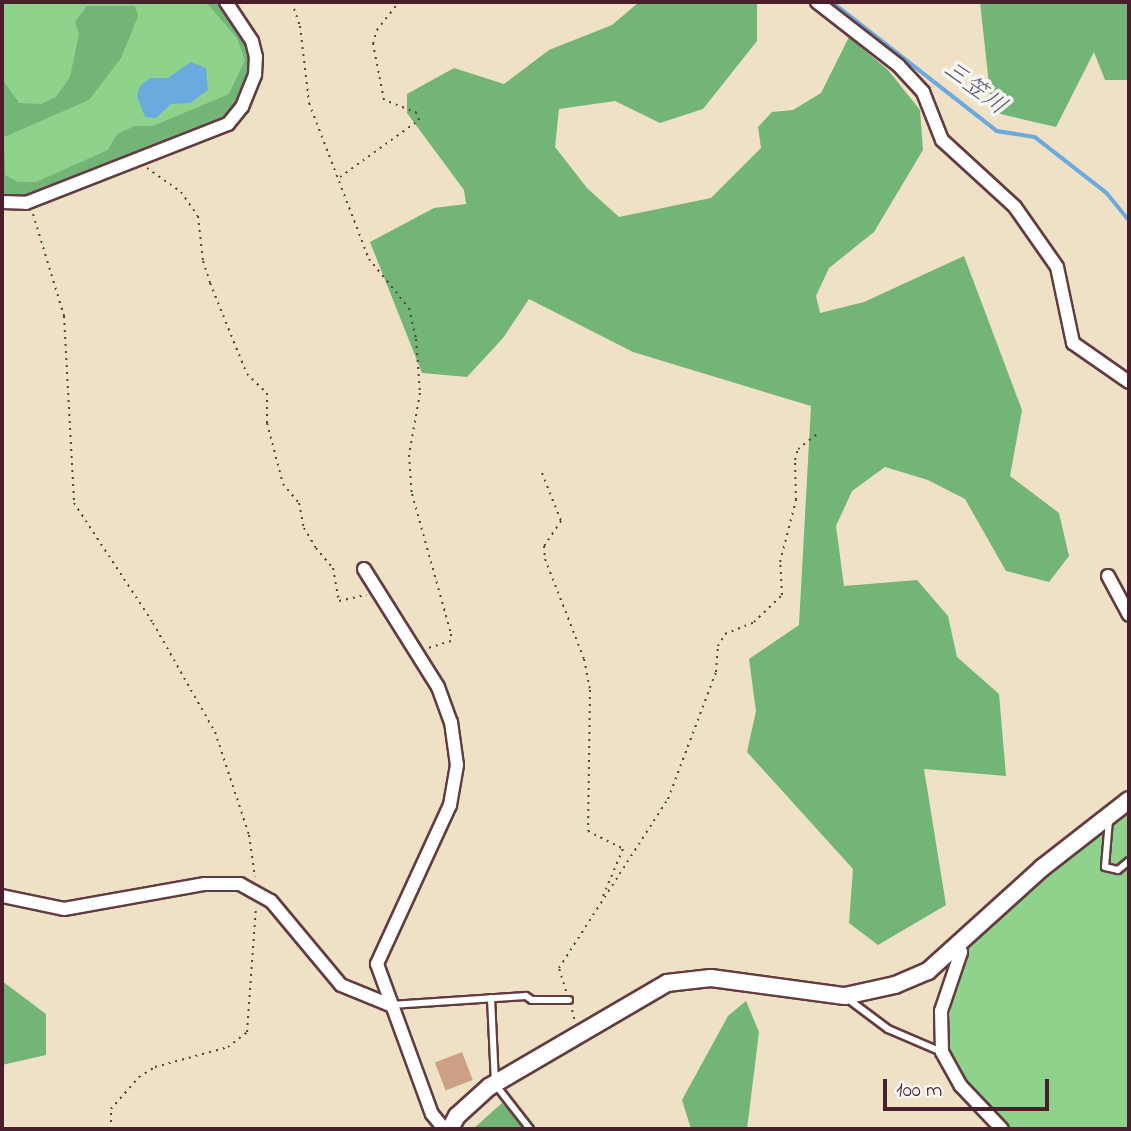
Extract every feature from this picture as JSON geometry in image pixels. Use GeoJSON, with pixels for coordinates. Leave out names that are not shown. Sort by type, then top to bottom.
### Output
{"type":"FeatureCollection","features":[{"type":"Feature","properties":{"kind":"street"},"geometry":{"type":"LineString","coordinates":[[2,202],[26,203],[220,129],[242,107],[255,75],[256,57],[253,41],[226,2]]}},
{"type":"Feature","properties":{"kind":"street"},"geometry":{"type":"LineString","coordinates":[[817,2],[878,48],[923,92],[942,140],[1014,207],[1057,267],[1073,343],[1129,382]]}},
{"type":"Feature","properties":{"kind":"street"},"geometry":{"type":"LineString","coordinates":[[364,569],[417,651],[447,710],[457,765],[450,806],[377,964],[432,1114],[444,1129]]}},
{"type":"Feature","properties":{"kind":"street"},"geometry":{"type":"LineString","coordinates":[[1108,576],[1129,615]]}},
{"type":"Feature","properties":{"kind":"street"},"geometry":{"type":"LineString","coordinates":[[450,1129],[470,1101],[495,1084],[645,993],[687,977],[845,996],[895,985],[928,971],[958,947],[1042,868],[1129,800]]}},
{"type":"Feature","properties":{"kind":"street"},"geometry":{"type":"LineString","coordinates":[[2,896],[64,909],[205,884],[231,883],[257,890],[281,911],[341,985],[390,1005]]}},
{"type":"Feature","properties":{"kind":"street"},"geometry":{"type":"LineString","coordinates":[[958,947],[961,952],[942,1011],[942,1052],[961,1086],[1002,1129]]}},
{"type":"Feature","properties":{"kind":"lane"},"geometry":{"type":"LineString","coordinates":[[1110,815],[1103,862],[1113,870],[1129,861]]}},
{"type":"Feature","properties":{"kind":"lane"},"geometry":{"type":"LineString","coordinates":[[845,996],[888,1029],[942,1052]]}},
{"type":"Feature","properties":{"kind":"lane"},"geometry":{"type":"LineString","coordinates":[[491,998],[495,1084],[530,1129]]}},
{"type":"Feature","properties":{"kind":"lane"},"geometry":{"type":"LineString","coordinates":[[390,1005],[491,998],[569,1000]]}},
{"type":"Feature","properties":{"kind":"path"},"geometry":{"type":"LineString","coordinates":[[292,2],[300,26],[309,103],[369,259],[409,308],[416,339],[420,393],[409,455],[412,494],[451,634],[451,641],[417,651]]}},
{"type":"Feature","properties":{"kind":"path"},"geometry":{"type":"LineString","coordinates":[[339,177],[419,120],[417,113],[384,100],[373,44],[377,30],[399,2]]}},
{"type":"Feature","properties":{"kind":"path"},"geometry":{"type":"LineString","coordinates":[[133,160],[176,187],[198,216],[203,261],[211,284],[247,374],[267,393],[267,423],[283,484],[299,503],[304,528],[333,568],[339,601],[378,592]]}},
{"type":"Feature","properties":{"kind":"path"},"geometry":{"type":"LineString","coordinates":[[38,209],[33,217],[64,316],[74,503],[153,623],[215,732],[249,835],[257,890],[247,1032],[228,1046],[155,1068],[139,1077],[111,1109],[111,1129]]}},
{"type":"Feature","properties":{"kind":"path"},"geometry":{"type":"LineString","coordinates":[[579,1032],[559,968],[668,799],[716,672],[718,646],[725,634],[754,622],[782,595],[780,562],[796,500],[794,460],[798,449],[820,432]]}},
{"type":"Feature","properties":{"kind":"path"},"geometry":{"type":"LineString","coordinates":[[542,473],[561,521],[544,546],[545,559],[584,659],[590,690],[588,831],[623,849],[603,889],[603,897]]}},
{"type":"Feature","properties":{"kind":"green space"},"geometry":{"type":"Polygon","coordinates":[[[2,2],[219,2],[252,62],[227,116],[2,195],[2,2]]]}},
{"type":"Feature","properties":{"kind":"green space"},"geometry":{"type":"Polygon","coordinates":[[[206,2],[219,2],[249,43],[251,72],[227,116],[185,138],[39,193],[8,199],[2,195],[2,79],[19,103],[41,104],[56,97],[70,77],[79,34],[75,22],[87,6],[135,6],[138,16],[121,58],[89,100],[4,137],[5,175],[18,182],[36,182],[108,150],[117,134],[135,126],[153,126],[229,94],[245,60],[237,38],[206,2]]]}},
{"type":"Feature","properties":{"kind":"green space"},"geometry":{"type":"Polygon","coordinates":[[[639,2],[757,2],[757,41],[703,109],[660,123],[615,101],[559,109],[555,147],[587,188],[619,217],[711,198],[761,148],[758,127],[772,112],[793,110],[821,93],[849,37],[888,70],[920,110],[923,150],[874,232],[829,268],[816,296],[820,313],[864,302],[964,256],[1022,410],[1010,476],[1059,513],[1069,556],[1049,582],[1006,571],[965,499],[928,480],[885,467],[852,491],[836,526],[844,586],[917,580],[948,616],[957,657],[999,694],[1006,776],[924,769],[946,905],[878,945],[849,923],[853,869],[747,752],[756,711],[749,659],[799,625],[811,406],[633,352],[529,299],[503,338],[467,377],[422,373],[370,242],[434,208],[466,204],[464,190],[407,113],[407,94],[454,68],[504,84],[549,50],[612,25],[639,2]]]}},
{"type":"Feature","properties":{"kind":"green space"},"geometry":{"type":"Polygon","coordinates":[[[980,2],[1129,2],[1129,80],[1105,80],[1094,52],[1056,127],[992,112],[980,2]]]}},
{"type":"Feature","properties":{"kind":"green space"},"geometry":{"type":"Polygon","coordinates":[[[1129,808],[1129,1129],[1007,1129],[980,1104],[947,1048],[953,985],[971,943],[1129,808]]]}},
{"type":"Feature","properties":{"kind":"green space"},"geometry":{"type":"Polygon","coordinates":[[[2,981],[46,1014],[46,1055],[2,1065],[2,981]]]}},
{"type":"Feature","properties":{"kind":"green space"},"geometry":{"type":"Polygon","coordinates":[[[746,1001],[759,1032],[747,1129],[691,1129],[682,1100],[728,1016],[746,1001]]]}},
{"type":"Feature","properties":{"kind":"green space"},"geometry":{"type":"Polygon","coordinates":[[[502,1103],[528,1129],[473,1129],[502,1103]]]}},
{"type":"Feature","properties":{"kind":"water"},"geometry":{"type":"Polygon","coordinates":[[[191,62],[206,68],[208,90],[190,103],[171,104],[156,118],[145,117],[137,96],[140,86],[150,78],[168,78],[191,62]]]}},
{"type":"Feature","properties":{"kind":"building"},"geometry":{"type":"Polygon","coordinates":[[[462,1052],[473,1080],[446,1090],[435,1062],[462,1052]]]}},
{"type":"Feature","properties":{"kind":"waterway","name":"三笠川"},"geometry":{"type":"LineString","coordinates":[[832,2],[997,131],[1035,137],[1107,193],[1129,220]]}}]}
